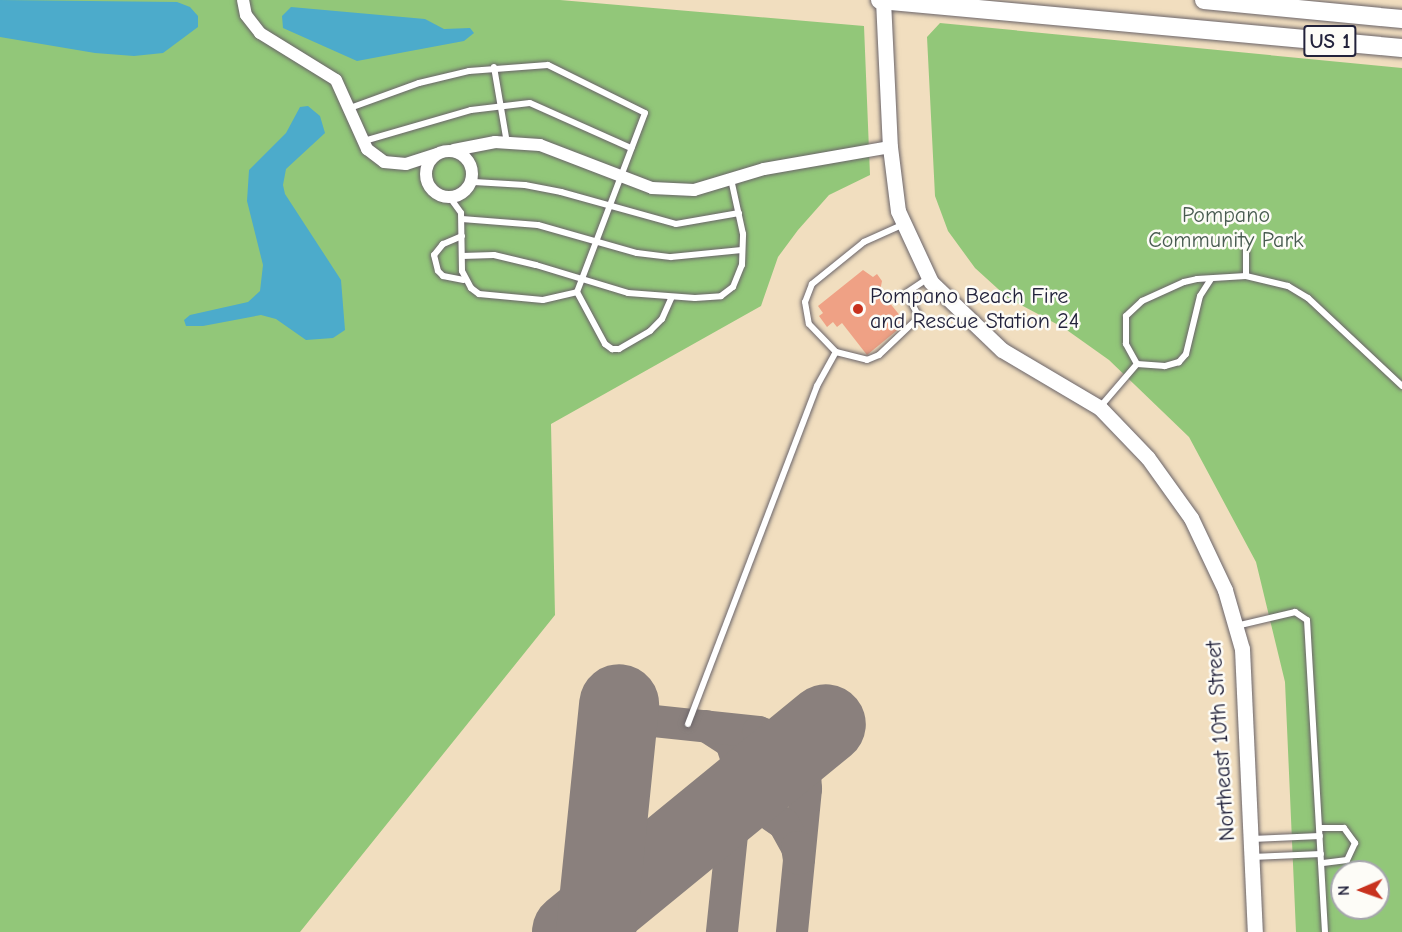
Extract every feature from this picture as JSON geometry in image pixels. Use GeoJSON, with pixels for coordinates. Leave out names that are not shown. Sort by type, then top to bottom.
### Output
{"type":"FeatureCollection","features":[{"type":"Feature","properties":{"kind":"main road","name":"US 1"},"geometry":{"type":"LineString","coordinates":[[882,0],[1402,48]]}},
{"type":"Feature","properties":{"kind":"main road","name":"US 1"},"geometry":{"type":"LineString","coordinates":[[1204,0],[1303,5],[1402,19]]}},
{"type":"Feature","properties":{"kind":"main road"},"geometry":{"type":"LineString","coordinates":[[1376,46],[1402,37]]}},
{"type":"Feature","properties":{"kind":"street"},"geometry":{"type":"LineString","coordinates":[[243,0],[246,15],[260,33],[336,80],[351,108],[367,149],[384,162],[406,164],[426,174],[438,193],[451,199],[465,194],[474,182],[461,156],[454,150]]}},
{"type":"Feature","properties":{"kind":"street","name":"Northeast 10th Street"},"geometry":{"type":"LineString","coordinates":[[882,0],[890,147],[898,211],[929,278],[1002,350],[1100,408],[1148,458],[1191,518],[1225,590],[1242,649],[1255,932]]}},
{"type":"Feature","properties":{"kind":"street"},"geometry":{"type":"LineString","coordinates":[[406,164],[454,150],[507,143],[540,146],[652,188],[694,190],[731,179],[845,153],[890,147]]}},
{"type":"Feature","properties":{"kind":"street"},"geometry":{"type":"LineString","coordinates":[[426,174],[436,154]]}},
{"type":"Feature","properties":{"kind":"lane"},"geometry":{"type":"LineString","coordinates":[[351,108],[419,83],[494,67],[548,65],[645,113],[580,276],[577,292],[605,344],[612,349],[619,349],[650,332],[662,320],[672,297]]}},
{"type":"Feature","properties":{"kind":"lane"},"geometry":{"type":"LineString","coordinates":[[494,67],[507,143]]}},
{"type":"Feature","properties":{"kind":"lane"},"geometry":{"type":"LineString","coordinates":[[364,141],[411,124],[502,105],[530,103],[631,148]]}},
{"type":"Feature","properties":{"kind":"lane"},"geometry":{"type":"LineString","coordinates":[[462,255],[494,255],[580,276],[628,293],[672,297],[721,296],[734,287],[742,265],[739,213],[731,179]]}},
{"type":"Feature","properties":{"kind":"lane"},"geometry":{"type":"LineString","coordinates":[[474,182],[525,184],[676,224],[739,213]]}},
{"type":"Feature","properties":{"kind":"lane"},"geometry":{"type":"LineString","coordinates":[[451,199],[462,219],[464,280]]}},
{"type":"Feature","properties":{"kind":"lane"},"geometry":{"type":"LineString","coordinates":[[462,219],[538,225],[637,253],[671,257],[742,250]]}},
{"type":"Feature","properties":{"kind":"lane"},"geometry":{"type":"LineString","coordinates":[[904,224],[864,242],[812,284],[805,302],[809,324],[836,352],[855,360],[879,355],[919,317],[906,294],[929,278]]}},
{"type":"Feature","properties":{"kind":"lane"},"geometry":{"type":"LineString","coordinates":[[462,236],[443,243],[434,255],[438,271],[443,276],[464,280],[480,294],[543,300],[577,292]]}},
{"type":"Feature","properties":{"kind":"lane"},"geometry":{"type":"LineString","coordinates":[[1246,247],[1246,276]]}},
{"type":"Feature","properties":{"kind":"lane"},"geometry":{"type":"LineString","coordinates":[[1137,364],[1126,344],[1126,316],[1153,294],[1184,282],[1246,276],[1288,286],[1308,298],[1402,386]]}},
{"type":"Feature","properties":{"kind":"lane"},"geometry":{"type":"LineString","coordinates":[[1137,364],[1165,366],[1179,362],[1186,354],[1200,296],[1211,279]]}},
{"type":"Feature","properties":{"kind":"lane"},"geometry":{"type":"LineString","coordinates":[[688,724],[818,386],[836,352]]}},
{"type":"Feature","properties":{"kind":"lane"},"geometry":{"type":"LineString","coordinates":[[1100,408],[1137,364]]}},
{"type":"Feature","properties":{"kind":"lane"},"geometry":{"type":"LineString","coordinates":[[1235,626],[1294,612],[1307,620],[1325,932]]}},
{"type":"Feature","properties":{"kind":"lane"},"geometry":{"type":"LineString","coordinates":[[1320,828],[1344,828],[1355,843],[1347,860],[1322,863]]}},
{"type":"Feature","properties":{"kind":"lane"},"geometry":{"type":"LineString","coordinates":[[1251,839],[1320,836]]}},
{"type":"Feature","properties":{"kind":"lane"},"geometry":{"type":"LineString","coordinates":[[1252,857],[1321,854]]}},
{"type":"Feature","properties":{"kind":"green space"},"geometry":{"type":"Polygon","coordinates":[[[0,0],[560,0],[864,26],[870,175],[829,195],[798,230],[778,257],[761,306],[551,424],[555,615],[300,932],[0,932],[0,0]]]}},
{"type":"Feature","properties":{"kind":"green space","name":"Pompano Community Park"},"geometry":{"type":"Polygon","coordinates":[[[940,23],[1402,68],[1402,932],[1296,932],[1285,682],[1256,562],[1189,437],[1109,360],[1064,328],[1008,298],[975,268],[948,231],[935,196],[927,37],[940,23]]]}},
{"type":"Feature","properties":{"kind":"water"},"geometry":{"type":"Polygon","coordinates":[[[0,0],[177,2],[190,7],[198,16],[198,27],[163,53],[134,56],[95,53],[0,37],[0,0]]]}},
{"type":"Feature","properties":{"kind":"water"},"geometry":{"type":"Polygon","coordinates":[[[291,7],[425,19],[444,29],[470,28],[474,33],[464,41],[357,61],[283,28],[282,16],[291,7]]]}},
{"type":"Feature","properties":{"kind":"water"},"geometry":{"type":"Polygon","coordinates":[[[308,106],[320,116],[325,133],[286,169],[283,185],[285,194],[341,280],[345,330],[333,338],[306,340],[276,319],[261,315],[203,326],[186,326],[184,320],[190,315],[248,302],[260,291],[263,265],[247,201],[249,170],[286,133],[300,107],[308,106]]]}},
{"type":"Feature","properties":{"kind":"building","name":"Pompano Beach Fire and Rescue Station 24"},"geometry":{"type":"Polygon","coordinates":[[[863,270],[873,277],[877,274],[882,281],[880,291],[906,323],[867,355],[842,323],[837,327],[833,322],[827,327],[819,316],[823,313],[818,306],[863,270]]]}},
{"type":"Feature","properties":{"kind":"taxiway"},"geometry":{"type":"LineString","coordinates":[[614,756],[634,727],[654,721],[758,732],[784,741],[794,751],[805,774],[806,789],[792,932]]}},
{"type":"Feature","properties":{"kind":"taxiway"},"geometry":{"type":"LineString","coordinates":[[706,726],[731,742],[739,767],[722,932]]}},
{"type":"Feature","properties":{"kind":"taxiway"},"geometry":{"type":"LineString","coordinates":[[735,802],[764,810],[784,824],[797,847],[799,859]]}},
{"type":"Feature","properties":{"kind":"runway"},"geometry":{"type":"LineString","coordinates":[[596,932],[619,704]]}},
{"type":"Feature","properties":{"kind":"runway"},"geometry":{"type":"LineString","coordinates":[[572,932],[826,724]]}},
{"type":"Feature","properties":{"kind":"place","name":"Pompano Beach Fire and Rescue Station 24"},"geometry":{"type":"Point","coordinates":[858,309]}}]}
